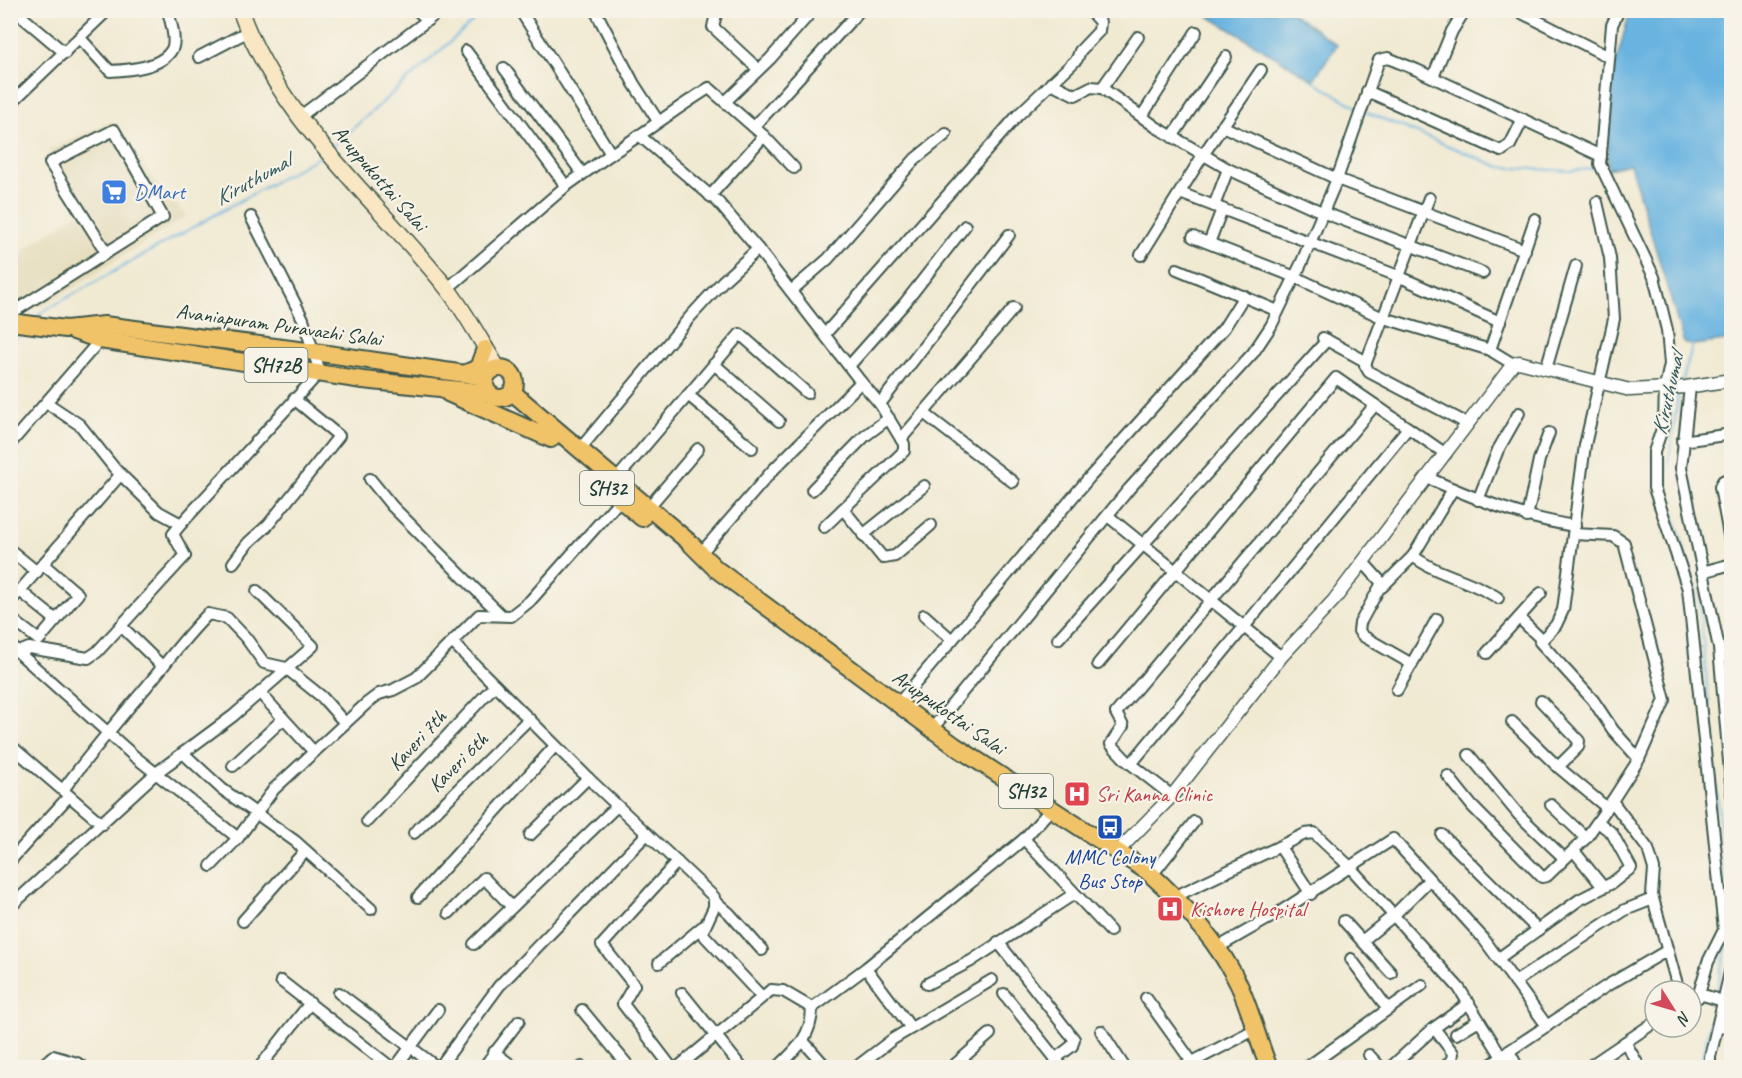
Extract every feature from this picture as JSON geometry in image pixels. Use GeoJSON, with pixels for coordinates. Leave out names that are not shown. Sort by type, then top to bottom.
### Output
{"type":"FeatureCollection","features":[{"type":"Feature","properties":{"kind":"main road","name":"Aruppukottai Salai"},"geometry":{"type":"LineString","coordinates":[[240,10],[247,32],[298,118],[447,289],[485,349],[491,380]]}},
{"type":"Feature","properties":{"kind":"main road","name":"Avaniapuram Puravazhi Salai"},"geometry":{"type":"LineString","coordinates":[[13,320],[42,327],[66,329],[104,326],[314,352],[491,380]]}},
{"type":"Feature","properties":{"kind":"main road","name":"Avaniapuram Puravazhi Salai"},"geometry":{"type":"LineString","coordinates":[[66,329],[100,340],[363,380],[435,388],[491,380]]}},
{"type":"Feature","properties":{"kind":"main road"},"geometry":{"type":"LineString","coordinates":[[464,374],[478,368],[485,349]]}},
{"type":"Feature","properties":{"kind":"main road","name":"SH32"},"geometry":{"type":"LineString","coordinates":[[507,370],[514,377],[508,395],[496,398],[491,380],[507,370]]}},
{"type":"Feature","properties":{"kind":"main road"},"geometry":{"type":"LineString","coordinates":[[435,388],[551,439]]}},
{"type":"Feature","properties":{"kind":"main road","name":"Aruppukottai Salai"},"geometry":{"type":"LineString","coordinates":[[508,395],[580,449],[701,553],[716,569],[932,729],[1118,851],[1152,875],[1176,896],[1239,985],[1269,1068]]}},
{"type":"Feature","properties":{"kind":"main road","name":"Aruppukottai Salai"},"geometry":{"type":"LineString","coordinates":[[508,395],[551,439],[620,500],[695,561],[716,569]]}},
{"type":"Feature","properties":{"kind":"street"},"geometry":{"type":"LineString","coordinates":[[14,10],[65,53]]}},
{"type":"Feature","properties":{"kind":"street"},"geometry":{"type":"LineString","coordinates":[[10,104],[108,10]]}},
{"type":"Feature","properties":{"kind":"street"},"geometry":{"type":"LineString","coordinates":[[80,38],[110,71],[136,70],[163,57],[172,49],[173,41],[168,10]]}},
{"type":"Feature","properties":{"kind":"street"},"geometry":{"type":"LineString","coordinates":[[417,10],[428,20]]}},
{"type":"Feature","properties":{"kind":"street"},"geometry":{"type":"LineString","coordinates":[[298,118],[441,10]]}},
{"type":"Feature","properties":{"kind":"street"},"geometry":{"type":"LineString","coordinates":[[520,10],[611,154]]}},
{"type":"Feature","properties":{"kind":"street"},"geometry":{"type":"LineString","coordinates":[[595,10],[634,84],[658,121]]}},
{"type":"Feature","properties":{"kind":"street"},"geometry":{"type":"LineString","coordinates":[[717,10],[713,27],[758,69]]}},
{"type":"Feature","properties":{"kind":"street"},"geometry":{"type":"LineString","coordinates":[[725,102],[813,10]]}},
{"type":"Feature","properties":{"kind":"street"},"geometry":{"type":"LineString","coordinates":[[754,127],[860,10]]}},
{"type":"Feature","properties":{"kind":"street"},"geometry":{"type":"LineString","coordinates":[[825,334],[1018,115],[1077,59],[1080,51],[1099,31],[1100,22],[1089,10]]}},
{"type":"Feature","properties":{"kind":"street"},"geometry":{"type":"LineString","coordinates":[[1433,77],[1452,31],[1464,10]]}},
{"type":"Feature","properties":{"kind":"street"},"geometry":{"type":"LineString","coordinates":[[1516,10],[1609,57]]}},
{"type":"Feature","properties":{"kind":"street"},"geometry":{"type":"LineString","coordinates":[[1619,10],[1612,25],[1601,164],[1654,277],[1667,330],[1670,364],[1679,387],[1681,468],[1728,695],[1731,795]]}},
{"type":"Feature","properties":{"kind":"street"},"geometry":{"type":"LineString","coordinates":[[199,57],[247,32]]}},
{"type":"Feature","properties":{"kind":"street"},"geometry":{"type":"LineString","coordinates":[[1142,116],[1196,32]]}},
{"type":"Feature","properties":{"kind":"street"},"geometry":{"type":"LineString","coordinates":[[1102,88],[1138,37]]}},
{"type":"Feature","properties":{"kind":"street"},"geometry":{"type":"LineString","coordinates":[[466,51],[566,186]]}},
{"type":"Feature","properties":{"kind":"street"},"geometry":{"type":"LineString","coordinates":[[1173,137],[1226,57]]}},
{"type":"Feature","properties":{"kind":"street"},"geometry":{"type":"LineString","coordinates":[[932,729],[1108,516],[1252,353],[1278,311],[1295,277],[1337,179],[1377,63],[1384,57],[1523,119],[1601,164]]}},
{"type":"Feature","properties":{"kind":"street"},"geometry":{"type":"LineString","coordinates":[[504,68],[582,173]]}},
{"type":"Feature","properties":{"kind":"street"},"geometry":{"type":"LineString","coordinates":[[1141,255],[1203,154],[1261,70]]}},
{"type":"Feature","properties":{"kind":"street"},"geometry":{"type":"LineString","coordinates":[[1051,83],[1076,95],[1091,87],[1102,88],[1173,137],[1228,169],[1322,212],[1409,247],[1483,273]]}},
{"type":"Feature","properties":{"kind":"street"},"geometry":{"type":"LineString","coordinates":[[447,289],[582,173],[709,88],[764,136],[794,168]]}},
{"type":"Feature","properties":{"kind":"street"},"geometry":{"type":"LineString","coordinates":[[1367,91],[1501,151],[1510,145],[1523,119]]}},
{"type":"Feature","properties":{"kind":"street"},"geometry":{"type":"LineString","coordinates":[[1222,126],[1337,179],[1525,250]]}},
{"type":"Feature","properties":{"kind":"street"},"geometry":{"type":"LineString","coordinates":[[13,320],[106,252],[163,217],[114,130],[50,163],[106,252]]}},
{"type":"Feature","properties":{"kind":"street"},"geometry":{"type":"LineString","coordinates":[[791,291],[828,259],[915,159],[946,134]]}},
{"type":"Feature","properties":{"kind":"street"},"geometry":{"type":"LineString","coordinates":[[640,136],[710,196],[741,227],[880,404],[901,439],[905,448],[901,455],[824,527]]}},
{"type":"Feature","properties":{"kind":"street"},"geometry":{"type":"LineString","coordinates":[[710,196],[764,136]]}},
{"type":"Feature","properties":{"kind":"street"},"geometry":{"type":"LineString","coordinates":[[1209,243],[1228,169]]}},
{"type":"Feature","properties":{"kind":"street"},"geometry":{"type":"LineString","coordinates":[[1180,193],[1398,276],[1500,322]]}},
{"type":"Feature","properties":{"kind":"street"},"geometry":{"type":"LineString","coordinates":[[1429,198],[1381,317],[1365,361],[1366,369],[1468,424]]}},
{"type":"Feature","properties":{"kind":"street"},"geometry":{"type":"LineString","coordinates":[[1541,639],[1556,625],[1563,610],[1585,445],[1594,415],[1599,382],[1614,319],[1610,258],[1597,202]]}},
{"type":"Feature","properties":{"kind":"street"},"geometry":{"type":"LineString","coordinates":[[13,648],[29,648],[88,658],[121,626],[185,556],[173,534],[181,524],[320,372],[303,319],[251,217]]}},
{"type":"Feature","properties":{"kind":"street"},"geometry":{"type":"LineString","coordinates":[[1490,350],[1535,219]]}},
{"type":"Feature","properties":{"kind":"street"},"geometry":{"type":"LineString","coordinates":[[849,366],[904,304],[965,226]]}},
{"type":"Feature","properties":{"kind":"street"},"geometry":{"type":"LineString","coordinates":[[880,404],[1009,235]]}},
{"type":"Feature","properties":{"kind":"street"},"geometry":{"type":"LineString","coordinates":[[1193,237],[1295,277],[1381,317],[1490,350],[1513,364]]}},
{"type":"Feature","properties":{"kind":"street"},"geometry":{"type":"LineString","coordinates":[[580,449],[690,317],[723,281],[758,249]]}},
{"type":"Feature","properties":{"kind":"street"},"geometry":{"type":"LineString","coordinates":[[1546,369],[1576,266]]}},
{"type":"Feature","properties":{"kind":"street"},"geometry":{"type":"LineString","coordinates":[[1177,268],[1278,311]]}},
{"type":"Feature","properties":{"kind":"street"},"geometry":{"type":"LineString","coordinates":[[898,704],[1089,478],[1224,328],[1244,296]]}},
{"type":"Feature","properties":{"kind":"street"},"geometry":{"type":"LineString","coordinates":[[901,439],[1014,309]]}},
{"type":"Feature","properties":{"kind":"street"},"geometry":{"type":"LineString","coordinates":[[615,481],[740,334],[807,393]]}},
{"type":"Feature","properties":{"kind":"street"},"geometry":{"type":"LineString","coordinates":[[1058,639],[1324,339],[1365,361]]}},
{"type":"Feature","properties":{"kind":"street"},"geometry":{"type":"LineString","coordinates":[[10,444],[100,340]]}},
{"type":"Feature","properties":{"kind":"street"},"geometry":{"type":"LineString","coordinates":[[1118,851],[1172,796],[1281,657],[1334,600],[1513,364],[1520,362],[1630,390],[1679,387],[1731,380]]}},
{"type":"Feature","properties":{"kind":"street"},"geometry":{"type":"LineString","coordinates":[[714,364],[779,421]]}},
{"type":"Feature","properties":{"kind":"street"},"geometry":{"type":"LineString","coordinates":[[1098,664],[1336,378],[1446,454]]}},
{"type":"Feature","properties":{"kind":"street"},"geometry":{"type":"LineString","coordinates":[[701,553],[772,471],[861,381]]}},
{"type":"Feature","properties":{"kind":"street"},"geometry":{"type":"LineString","coordinates":[[1679,387],[1654,452],[1654,488],[1688,589],[1724,930],[1708,962],[1703,979]]}},
{"type":"Feature","properties":{"kind":"street"},"geometry":{"type":"LineString","coordinates":[[688,395],[752,448]]}},
{"type":"Feature","properties":{"kind":"street"},"geometry":{"type":"LineString","coordinates":[[233,563],[248,543],[268,525],[339,436],[294,399]]}},
{"type":"Feature","properties":{"kind":"street"},"geometry":{"type":"LineString","coordinates":[[47,402],[80,425],[121,474],[159,512],[181,524]]}},
{"type":"Feature","properties":{"kind":"street"},"geometry":{"type":"LineString","coordinates":[[1172,796],[1131,764],[1111,744],[1123,726],[1116,713],[1375,405]]}},
{"type":"Feature","properties":{"kind":"street"},"geometry":{"type":"LineString","coordinates":[[1478,500],[1498,450],[1519,413]]}},
{"type":"Feature","properties":{"kind":"street"},"geometry":{"type":"LineString","coordinates":[[924,414],[1013,482]]}},
{"type":"Feature","properties":{"kind":"street"},"geometry":{"type":"LineString","coordinates":[[812,490],[865,436],[889,418]]}},
{"type":"Feature","properties":{"kind":"street"},"geometry":{"type":"LineString","coordinates":[[1131,764],[1408,428]]}},
{"type":"Feature","properties":{"kind":"street"},"geometry":{"type":"LineString","coordinates":[[1527,517],[1539,460],[1549,433]]}},
{"type":"Feature","properties":{"kind":"street"},"geometry":{"type":"LineString","coordinates":[[1682,441],[1731,434]]}},
{"type":"Feature","properties":{"kind":"street"},"geometry":{"type":"LineString","coordinates":[[648,508],[698,449]]}},
{"type":"Feature","properties":{"kind":"street"},"geometry":{"type":"LineString","coordinates":[[10,602],[121,474]]}},
{"type":"Feature","properties":{"kind":"street"},"geometry":{"type":"LineString","coordinates":[[1731,477],[1726,478],[1720,488],[1731,551]]}},
{"type":"Feature","properties":{"kind":"street"},"geometry":{"type":"LineString","coordinates":[[1428,478],[1478,500],[1527,517],[1574,530],[1613,536],[1624,543],[1665,700],[1639,759],[1598,822],[1574,851],[1564,858],[1549,875],[1542,877],[1471,805],[1448,776]]}},
{"type":"Feature","properties":{"kind":"street"},"geometry":{"type":"LineString","coordinates":[[370,479],[392,506],[501,615]]}},
{"type":"Feature","properties":{"kind":"street"},"geometry":{"type":"LineString","coordinates":[[863,535],[924,486]]}},
{"type":"Feature","properties":{"kind":"street"},"geometry":{"type":"LineString","coordinates":[[1412,664],[1363,636],[1359,631],[1360,623],[1382,587],[1413,556],[1453,489]]}},
{"type":"Feature","properties":{"kind":"street"},"geometry":{"type":"LineString","coordinates":[[211,866],[238,838],[274,789],[345,723],[379,694],[393,690],[416,678],[479,615],[511,616],[530,601],[620,500]]}},
{"type":"Feature","properties":{"kind":"street"},"geometry":{"type":"LineString","coordinates":[[843,509],[880,556],[887,558],[894,556],[931,525]]}},
{"type":"Feature","properties":{"kind":"street"},"geometry":{"type":"LineString","coordinates":[[1108,516],[1281,657]]}},
{"type":"Feature","properties":{"kind":"street"},"geometry":{"type":"LineString","coordinates":[[10,550],[78,594],[39,640],[10,618]]}},
{"type":"Feature","properties":{"kind":"street"},"geometry":{"type":"LineString","coordinates":[[1413,556],[1427,567],[1488,590],[1498,598]]}},
{"type":"Feature","properties":{"kind":"street"},"geometry":{"type":"LineString","coordinates":[[1363,562],[1381,580],[1382,587]]}},
{"type":"Feature","properties":{"kind":"street"},"geometry":{"type":"LineString","coordinates":[[1702,572],[1731,564]]}},
{"type":"Feature","properties":{"kind":"street"},"geometry":{"type":"LineString","coordinates":[[20,591],[56,620]]}},
{"type":"Feature","properties":{"kind":"street"},"geometry":{"type":"LineString","coordinates":[[10,907],[156,773],[260,693],[313,646],[257,591]]}},
{"type":"Feature","properties":{"kind":"street"},"geometry":{"type":"LineString","coordinates":[[1487,654],[1541,593]]}},
{"type":"Feature","properties":{"kind":"street"},"geometry":{"type":"LineString","coordinates":[[10,861],[66,793],[106,731],[181,641],[208,614],[227,618],[246,638],[264,663],[286,668],[322,697],[345,723]]}},
{"type":"Feature","properties":{"kind":"street"},"geometry":{"type":"LineString","coordinates":[[924,615],[952,640]]}},
{"type":"Feature","properties":{"kind":"street"},"geometry":{"type":"LineString","coordinates":[[1519,618],[1541,639],[1541,645],[1593,700],[1613,730],[1639,759]]}},
{"type":"Feature","properties":{"kind":"street"},"geometry":{"type":"LineString","coordinates":[[1397,690],[1437,619]]}},
{"type":"Feature","properties":{"kind":"street"},"geometry":{"type":"LineString","coordinates":[[121,626],[162,666]]}},
{"type":"Feature","properties":{"kind":"street"},"geometry":{"type":"LineString","coordinates":[[453,643],[555,746],[714,897],[715,902],[729,913],[762,950]]}},
{"type":"Feature","properties":{"kind":"street"},"geometry":{"type":"LineString","coordinates":[[13,648],[106,731],[238,838]]}},
{"type":"Feature","properties":{"kind":"street","name":"Kaveri 7th"},"geometry":{"type":"LineString","coordinates":[[367,821],[495,685]]}},
{"type":"Feature","properties":{"kind":"street"},"geometry":{"type":"LineString","coordinates":[[260,693],[314,752]]}},
{"type":"Feature","properties":{"kind":"street"},"geometry":{"type":"LineString","coordinates":[[1540,700],[1579,741],[1578,747],[1558,767]]}},
{"type":"Feature","properties":{"kind":"street"},"geometry":{"type":"LineString","coordinates":[[233,766],[284,719]]}},
{"type":"Feature","properties":{"kind":"street","name":"Kaveri 6th"},"geometry":{"type":"LineString","coordinates":[[414,833],[529,719]]}},
{"type":"Feature","properties":{"kind":"street"},"geometry":{"type":"LineString","coordinates":[[1512,722],[1558,767],[1609,804],[1648,849],[1654,869],[1653,899],[1676,979]]}},
{"type":"Feature","properties":{"kind":"street"},"geometry":{"type":"LineString","coordinates":[[10,745],[102,824]]}},
{"type":"Feature","properties":{"kind":"street"},"geometry":{"type":"LineString","coordinates":[[418,897],[555,746]]}},
{"type":"Feature","properties":{"kind":"street"},"geometry":{"type":"LineString","coordinates":[[183,753],[222,789],[295,841],[304,852],[371,909]]}},
{"type":"Feature","properties":{"kind":"street"},"geometry":{"type":"LineString","coordinates":[[1469,754],[1519,815],[1564,858]]}},
{"type":"Feature","properties":{"kind":"street"},"geometry":{"type":"LineString","coordinates":[[530,835],[588,778]]}},
{"type":"Feature","properties":{"kind":"street"},"geometry":{"type":"LineString","coordinates":[[1551,805],[1586,838]]}},
{"type":"Feature","properties":{"kind":"street"},"geometry":{"type":"LineString","coordinates":[[474,944],[617,806]]}},
{"type":"Feature","properties":{"kind":"street"},"geometry":{"type":"LineString","coordinates":[[812,1008],[866,968],[1024,839],[1052,808]]}},
{"type":"Feature","properties":{"kind":"street"},"geometry":{"type":"LineString","coordinates":[[1152,875],[1194,822]]}},
{"type":"Feature","properties":{"kind":"street"},"geometry":{"type":"LineString","coordinates":[[1499,958],[1579,900],[1630,868],[1612,833],[1598,822]]}},
{"type":"Feature","properties":{"kind":"street"},"geometry":{"type":"LineString","coordinates":[[1176,896],[1280,846],[1314,833],[1349,867],[1460,988],[1479,1020],[1518,1068]]}},
{"type":"Feature","properties":{"kind":"street"},"geometry":{"type":"LineString","coordinates":[[339,993],[438,1068],[499,986],[647,834]]}},
{"type":"Feature","properties":{"kind":"street"},"geometry":{"type":"LineString","coordinates":[[1442,835],[1538,930]]}},
{"type":"Feature","properties":{"kind":"street"},"geometry":{"type":"LineString","coordinates":[[1024,839],[1110,931]]}},
{"type":"Feature","properties":{"kind":"street"},"geometry":{"type":"LineString","coordinates":[[1215,949],[1311,894],[1365,855],[1393,839],[1499,958],[1547,1026]]}},
{"type":"Feature","properties":{"kind":"street"},"geometry":{"type":"LineString","coordinates":[[1280,846],[1311,894]]}},
{"type":"Feature","properties":{"kind":"street"},"geometry":{"type":"LineString","coordinates":[[1574,851],[1603,887]]}},
{"type":"Feature","properties":{"kind":"street"},"geometry":{"type":"LineString","coordinates":[[243,921],[304,852]]}},
{"type":"Feature","properties":{"kind":"street"},"geometry":{"type":"LineString","coordinates":[[672,1068],[622,1004],[634,985],[602,945],[677,862]]}},
{"type":"Feature","properties":{"kind":"street"},"geometry":{"type":"LineString","coordinates":[[449,913],[484,878],[512,907]]}},
{"type":"Feature","properties":{"kind":"street"},"geometry":{"type":"LineString","coordinates":[[1362,941],[1393,916],[1430,880]]}},
{"type":"Feature","properties":{"kind":"street"},"geometry":{"type":"LineString","coordinates":[[927,984],[971,961],[1074,894]]}},
{"type":"Feature","properties":{"kind":"street"},"geometry":{"type":"LineString","coordinates":[[1515,982],[1625,910],[1653,899]]}},
{"type":"Feature","properties":{"kind":"street"},"geometry":{"type":"LineString","coordinates":[[659,963],[702,927],[715,902]]}},
{"type":"Feature","properties":{"kind":"street"},"geometry":{"type":"LineString","coordinates":[[1344,921],[1391,973]]}},
{"type":"Feature","properties":{"kind":"street"},"geometry":{"type":"LineString","coordinates":[[702,927],[703,936],[761,996]]}},
{"type":"Feature","properties":{"kind":"street"},"geometry":{"type":"LineString","coordinates":[[998,942],[1074,1039],[1060,1064],[1004,994]]}},
{"type":"Feature","properties":{"kind":"street"},"geometry":{"type":"LineString","coordinates":[[1486,1068],[1608,985],[1668,951]]}},
{"type":"Feature","properties":{"kind":"street"},"geometry":{"type":"LineString","coordinates":[[1351,959],[1388,1009]]}},
{"type":"Feature","properties":{"kind":"street"},"geometry":{"type":"LineString","coordinates":[[866,968],[910,1028]]}},
{"type":"Feature","properties":{"kind":"street"},"geometry":{"type":"LineString","coordinates":[[1710,1068],[1721,1000],[1731,968]]}},
{"type":"Feature","properties":{"kind":"street"},"geometry":{"type":"LineString","coordinates":[[855,1068],[910,1028],[992,980]]}},
{"type":"Feature","properties":{"kind":"street"},"geometry":{"type":"LineString","coordinates":[[281,981],[393,1068],[438,1010]]}},
{"type":"Feature","properties":{"kind":"street"},"geometry":{"type":"LineString","coordinates":[[1306,1068],[1422,985]]}},
{"type":"Feature","properties":{"kind":"street"},"geometry":{"type":"LineString","coordinates":[[677,1068],[761,996],[778,989],[812,1008]]}},
{"type":"Feature","properties":{"kind":"street"},"geometry":{"type":"LineString","coordinates":[[682,993],[714,1036],[742,1068]]}},
{"type":"Feature","properties":{"kind":"street"},"geometry":{"type":"LineString","coordinates":[[1146,998],[1192,1062]]}},
{"type":"Feature","properties":{"kind":"street"},"geometry":{"type":"LineString","coordinates":[[1703,998],[1721,1000]]}},
{"type":"Feature","properties":{"kind":"street"},"geometry":{"type":"LineString","coordinates":[[259,1068],[310,1003]]}},
{"type":"Feature","properties":{"kind":"street"},"geometry":{"type":"LineString","coordinates":[[1390,1068],[1434,1028],[1469,1003]]}},
{"type":"Feature","properties":{"kind":"street"},"geometry":{"type":"LineString","coordinates":[[777,1068],[803,1041],[812,1022],[812,1008]]}},
{"type":"Feature","properties":{"kind":"street"},"geometry":{"type":"LineString","coordinates":[[582,1010],[630,1068]]}},
{"type":"Feature","properties":{"kind":"street"},"geometry":{"type":"LineString","coordinates":[[1456,1034],[1479,1020]]}},
{"type":"Feature","properties":{"kind":"street"},"geometry":{"type":"LineString","coordinates":[[483,1068],[519,1021]]}},
{"type":"Feature","properties":{"kind":"street"},"geometry":{"type":"LineString","coordinates":[[1717,1028],[1731,1026]]}},
{"type":"Feature","properties":{"kind":"street"},"geometry":{"type":"LineString","coordinates":[[1434,1028],[1453,1053],[1452,1060],[1444,1068]]}},
{"type":"Feature","properties":{"kind":"street"},"geometry":{"type":"LineString","coordinates":[[1180,1068],[1254,1030]]}},
{"type":"Feature","properties":{"kind":"street"},"geometry":{"type":"LineString","coordinates":[[1587,1068],[1598,1064],[1643,1030]]}},
{"type":"Feature","properties":{"kind":"street"},"geometry":{"type":"LineString","coordinates":[[1101,1031],[1125,1068]]}},
{"type":"Feature","properties":{"kind":"street"},"geometry":{"type":"LineString","coordinates":[[951,1068],[990,1034]]}},
{"type":"Feature","properties":{"kind":"street"},"geometry":{"type":"LineString","coordinates":[[803,1041],[827,1068]]}},
{"type":"Feature","properties":{"kind":"street"},"geometry":{"type":"LineString","coordinates":[[1625,1042],[1640,1068]]}},
{"type":"Feature","properties":{"kind":"street"},"geometry":{"type":"LineString","coordinates":[[494,1052],[515,1068]]}},
{"type":"Feature","properties":{"kind":"street"},"geometry":{"type":"LineString","coordinates":[[1369,1055],[1380,1068]]}},
{"type":"Feature","properties":{"kind":"street"},"geometry":{"type":"LineString","coordinates":[[39,1068],[53,1056],[77,1063],[84,1068]]}},
{"type":"Feature","properties":{"kind":"shaded area"},"geometry":{"type":"Polygon","coordinates":[[[113,121],[154,180],[186,216],[43,307],[11,302],[10,270],[30,245],[81,212],[54,170],[49,150],[113,121]]]}},
{"type":"Feature","properties":{"kind":"water"},"geometry":{"type":"Polygon","coordinates":[[[1200,11],[1289,11],[1337,45],[1313,80],[1200,11]]]}},
{"type":"Feature","properties":{"kind":"water"},"geometry":{"type":"Polygon","coordinates":[[[1630,11],[1731,11],[1731,340],[1693,345],[1684,343],[1630,164],[1608,169],[1608,92],[1630,11]]]}},
{"type":"Feature","properties":{"kind":"waterway","name":"Kiruthumal"},"geometry":{"type":"LineString","coordinates":[[331,148],[486,10]]}},
{"type":"Feature","properties":{"kind":"waterway","name":"Kiruthumal"},"geometry":{"type":"LineString","coordinates":[[1166,10],[1170,13],[1172,10]]}},
{"type":"Feature","properties":{"kind":"waterway","name":"Kiruthumal"},"geometry":{"type":"LineString","coordinates":[[1312,80],[1358,108]]}},
{"type":"Feature","properties":{"kind":"waterway","name":"Kiruthumal"},"geometry":{"type":"LineString","coordinates":[[1366,112],[1500,167],[1570,171],[1598,168]]}},
{"type":"Feature","properties":{"kind":"waterway","name":"Kiruthumal"},"geometry":{"type":"LineString","coordinates":[[36,319],[40,313],[322,155]]}},
{"type":"Feature","properties":{"kind":"waterway","name":"Kiruthumal"},"geometry":{"type":"LineString","coordinates":[[10,342],[27,330]]}},
{"type":"Feature","properties":{"kind":"waterway","name":"Kiruthumal"},"geometry":{"type":"LineString","coordinates":[[1682,383],[1693,343]]}},
{"type":"Feature","properties":{"kind":"waterway","name":"Kiruthumal"},"geometry":{"type":"LineString","coordinates":[[1679,391],[1665,486],[1699,598],[1730,933],[1716,994]]}},
{"type":"Feature","properties":{"kind":"waterway","name":"Kiruthumal"},"geometry":{"type":"LineString","coordinates":[[1700,1068],[1715,1003]]}},
{"type":"Feature","properties":{"kind":"place","name":"DMart"},"geometry":{"type":"Point","coordinates":[114,192]}},
{"type":"Feature","properties":{"kind":"place","name":"Sri Kanna Clinic"},"geometry":{"type":"Point","coordinates":[1077,794]}},
{"type":"Feature","properties":{"kind":"place","name":"MMC Colony Bus Stop"},"geometry":{"type":"Point","coordinates":[1110,827]}},
{"type":"Feature","properties":{"kind":"place","name":"Kishore Hospital"},"geometry":{"type":"Point","coordinates":[1170,909]}}]}
